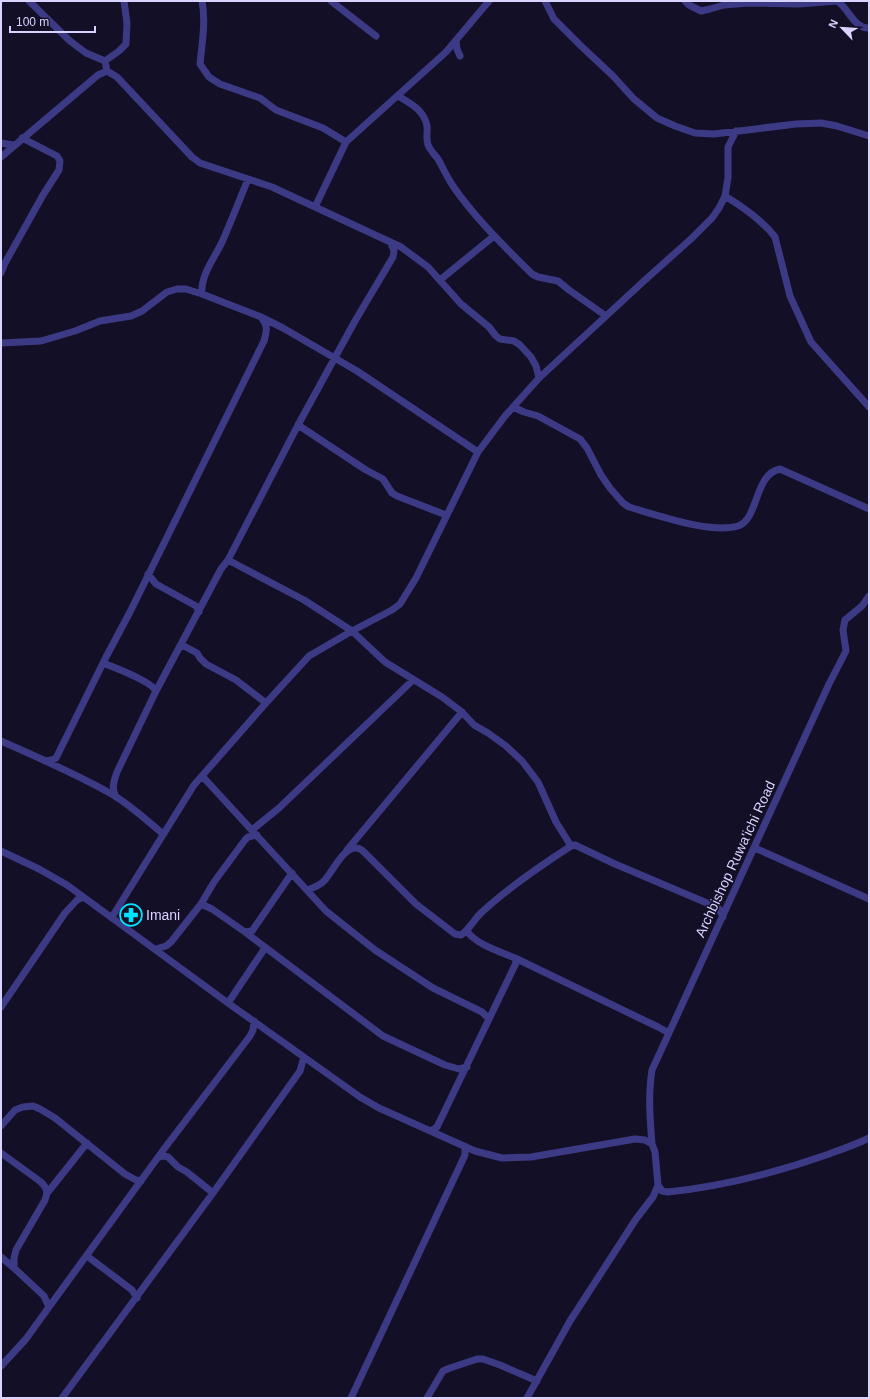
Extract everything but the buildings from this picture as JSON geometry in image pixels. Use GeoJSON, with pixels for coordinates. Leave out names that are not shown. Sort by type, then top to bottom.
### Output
{"type":"FeatureCollection","features":[{"type":"Feature","properties":{"kind":"street"},"geometry":{"type":"LineString","coordinates":[[29,1],[70,41],[86,53],[105,61]]}},
{"type":"Feature","properties":{"kind":"street"},"geometry":{"type":"LineString","coordinates":[[105,61],[126,44],[127,23],[124,1]]}},
{"type":"Feature","properties":{"kind":"street"},"geometry":{"type":"LineString","coordinates":[[202,1],[204,28],[200,64],[209,77],[220,84],[260,98],[276,110],[323,128],[346,142]]}},
{"type":"Feature","properties":{"kind":"street"},"geometry":{"type":"LineString","coordinates":[[331,1],[376,36]]}},
{"type":"Feature","properties":{"kind":"street"},"geometry":{"type":"LineString","coordinates":[[315,207],[346,142],[446,52],[489,1]]}},
{"type":"Feature","properties":{"kind":"street"},"geometry":{"type":"LineString","coordinates":[[545,1],[554,19],[634,99],[657,118],[675,126],[695,133],[719,133],[796,124],[821,123],[837,126],[869,136]]}},
{"type":"Feature","properties":{"kind":"street"},"geometry":{"type":"LineString","coordinates":[[685,1],[689,5],[701,11],[710,10],[724,5],[749,3],[799,4],[836,1],[840,3],[854,20],[863,27],[869,28]]}},
{"type":"Feature","properties":{"kind":"street"},"geometry":{"type":"LineString","coordinates":[[456,41],[460,56]]}},
{"type":"Feature","properties":{"kind":"street"},"geometry":{"type":"LineString","coordinates":[[105,61],[107,71],[117,77],[192,157],[200,163],[272,187],[329,215],[401,247],[428,267],[461,304],[490,327],[496,336],[500,339],[514,341],[520,345],[531,357],[536,366],[539,378]]}},
{"type":"Feature","properties":{"kind":"street"},"geometry":{"type":"LineString","coordinates":[[2,154],[98,75],[107,71]]}},
{"type":"Feature","properties":{"kind":"street"},"geometry":{"type":"LineString","coordinates":[[398,96],[419,109],[427,126],[426,138],[428,147],[438,159],[445,175],[454,188],[494,236],[532,274],[558,281],[606,316]]}},
{"type":"Feature","properties":{"kind":"street"},"geometry":{"type":"LineString","coordinates":[[728,147],[736,131]]}},
{"type":"Feature","properties":{"kind":"street"},"geometry":{"type":"LineString","coordinates":[[112,917],[194,785],[203,777],[266,703],[309,656],[392,610],[400,604],[416,578],[478,452],[513,407],[539,378],[692,238],[719,208],[725,196],[728,178],[728,147],[725,140],[719,133]]}},
{"type":"Feature","properties":{"kind":"street"},"geometry":{"type":"LineString","coordinates":[[1,273],[5,263],[43,195],[59,170],[60,161],[57,156],[22,138]]}},
{"type":"Feature","properties":{"kind":"street"},"geometry":{"type":"LineString","coordinates":[[1,143],[13,145]]}},
{"type":"Feature","properties":{"kind":"street"},"geometry":{"type":"LineString","coordinates":[[202,294],[201,288],[206,272],[222,241],[248,179]]}},
{"type":"Feature","properties":{"kind":"street"},"geometry":{"type":"LineString","coordinates":[[725,196],[744,208],[775,237],[790,296],[812,342],[869,407]]}},
{"type":"Feature","properties":{"kind":"street"},"geometry":{"type":"LineString","coordinates":[[440,280],[494,236]]}},
{"type":"Feature","properties":{"kind":"street"},"geometry":{"type":"LineString","coordinates":[[116,797],[113,792],[112,785],[156,691],[182,645],[221,569],[228,560],[355,321],[393,257],[394,252],[391,243]]}},
{"type":"Feature","properties":{"kind":"street"},"geometry":{"type":"LineString","coordinates":[[1,344],[41,341],[75,331],[100,321],[132,316],[142,311],[167,292],[177,289],[186,289],[261,317],[335,358],[357,371],[478,452]]}},
{"type":"Feature","properties":{"kind":"street"},"geometry":{"type":"LineString","coordinates":[[58,768],[56,758],[264,341],[267,331],[266,323],[261,317]]}},
{"type":"Feature","properties":{"kind":"street"},"geometry":{"type":"LineString","coordinates":[[513,407],[538,416],[580,439],[587,448],[601,475],[610,488],[623,503],[629,507],[706,527],[738,526],[748,517],[770,472],[780,469],[869,509]]}},
{"type":"Feature","properties":{"kind":"street"},"geometry":{"type":"LineString","coordinates":[[298,426],[366,470],[383,479],[392,492],[397,496],[446,515]]}},
{"type":"Feature","properties":{"kind":"street"},"geometry":{"type":"LineString","coordinates":[[228,560],[304,600],[352,631],[385,662],[442,697],[462,712],[474,725],[488,733],[522,761],[538,782],[556,822],[571,846]]}},
{"type":"Feature","properties":{"kind":"street"},"geometry":{"type":"LineString","coordinates":[[148,574],[156,584],[196,606],[199,612]]}},
{"type":"Feature","properties":{"kind":"street","name":"Archbishop Ruwa'ichi Road"},"geometry":{"type":"LineString","coordinates":[[658,1184],[655,1152],[652,1144],[650,1113],[650,1082],[652,1070],[829,684],[846,651],[843,630],[845,620],[862,606],[869,596]]}},
{"type":"Feature","properties":{"kind":"street"},"geometry":{"type":"LineString","coordinates":[[182,645],[197,653],[206,664],[236,680],[266,703]]}},
{"type":"Feature","properties":{"kind":"street"},"geometry":{"type":"LineString","coordinates":[[103,663],[140,679],[155,688],[156,691]]}},
{"type":"Feature","properties":{"kind":"street"},"geometry":{"type":"LineString","coordinates":[[156,949],[166,946],[171,942],[201,904],[214,882],[245,840],[413,680]]}},
{"type":"Feature","properties":{"kind":"street"},"geometry":{"type":"LineString","coordinates":[[307,890],[323,882],[345,852],[462,712]]}},
{"type":"Feature","properties":{"kind":"street"},"geometry":{"type":"LineString","coordinates":[[1,741],[45,761],[116,797],[163,834]]}},
{"type":"Feature","properties":{"kind":"street"},"geometry":{"type":"LineString","coordinates":[[45,761],[56,758]]}},
{"type":"Feature","properties":{"kind":"street"},"geometry":{"type":"LineString","coordinates":[[203,777],[326,910],[375,950],[433,988],[482,1012],[489,1019]]}},
{"type":"Feature","properties":{"kind":"street"},"geometry":{"type":"LineString","coordinates":[[99,788],[112,785]]}},
{"type":"Feature","properties":{"kind":"street"},"geometry":{"type":"LineString","coordinates":[[345,852],[357,848],[364,852],[416,904],[454,934],[461,935],[467,930],[480,913],[535,868],[575,845],[615,864],[714,906],[719,910],[723,917]]}},
{"type":"Feature","properties":{"kind":"street"},"geometry":{"type":"LineString","coordinates":[[755,848],[869,899]]}},
{"type":"Feature","properties":{"kind":"street"},"geometry":{"type":"LineString","coordinates":[[1,852],[39,869],[67,885],[228,1003],[379,1108],[475,1151],[502,1158],[531,1157],[635,1139],[645,1140],[652,1144]]}},
{"type":"Feature","properties":{"kind":"street"},"geometry":{"type":"LineString","coordinates":[[245,932],[252,931],[292,873]]}},
{"type":"Feature","properties":{"kind":"street"},"geometry":{"type":"LineString","coordinates":[[1,1007],[65,913],[77,900],[83,897]]}},
{"type":"Feature","properties":{"kind":"street"},"geometry":{"type":"LineString","coordinates":[[201,904],[212,909],[245,932],[383,1036],[445,1064],[460,1069],[467,1067]]}},
{"type":"Feature","properties":{"kind":"street"},"geometry":{"type":"LineString","coordinates":[[467,930],[477,941],[668,1033]]}},
{"type":"Feature","properties":{"kind":"street"},"geometry":{"type":"LineString","coordinates":[[228,1003],[265,948]]}},
{"type":"Feature","properties":{"kind":"street"},"geometry":{"type":"LineString","coordinates":[[431,1130],[437,1127],[467,1067],[497,1001],[514,968],[515,958]]}},
{"type":"Feature","properties":{"kind":"street"},"geometry":{"type":"LineString","coordinates":[[1,1366],[26,1338],[59,1295],[141,1181],[250,1036],[253,1030],[254,1021]]}},
{"type":"Feature","properties":{"kind":"street"},"geometry":{"type":"LineString","coordinates":[[62,1398],[137,1298],[300,1071],[304,1057]]}},
{"type":"Feature","properties":{"kind":"street"},"geometry":{"type":"LineString","coordinates":[[1,1126],[15,1110],[23,1106],[33,1106],[55,1118],[125,1174],[141,1181]]}},
{"type":"Feature","properties":{"kind":"street"},"geometry":{"type":"LineString","coordinates":[[653,1197],[668,1192],[721,1185],[765,1175],[869,1138]]}},
{"type":"Feature","properties":{"kind":"street"},"geometry":{"type":"LineString","coordinates":[[14,1268],[16,1250],[45,1200],[48,1192],[87,1144]]}},
{"type":"Feature","properties":{"kind":"street"},"geometry":{"type":"LineString","coordinates":[[351,1398],[465,1155],[465,1146]]}},
{"type":"Feature","properties":{"kind":"street"},"geometry":{"type":"LineString","coordinates":[[1,1153],[41,1182],[46,1187],[48,1192]]}},
{"type":"Feature","properties":{"kind":"street"},"geometry":{"type":"LineString","coordinates":[[159,1157],[168,1157],[178,1167],[187,1172],[213,1193]]}},
{"type":"Feature","properties":{"kind":"street"},"geometry":{"type":"LineString","coordinates":[[658,1184],[662,1190],[668,1192]]}},
{"type":"Feature","properties":{"kind":"street"},"geometry":{"type":"LineString","coordinates":[[527,1398],[578,1308],[636,1219],[653,1197],[658,1184]]}},
{"type":"Feature","properties":{"kind":"street"},"geometry":{"type":"LineString","coordinates":[[87,1256],[132,1290],[137,1298]]}},
{"type":"Feature","properties":{"kind":"street"},"geometry":{"type":"LineString","coordinates":[[1,1257],[44,1296],[49,1307]]}},
{"type":"Feature","properties":{"kind":"street"},"geometry":{"type":"LineString","coordinates":[[44,1296],[59,1295]]}},
{"type":"Feature","properties":{"kind":"street"},"geometry":{"type":"LineString","coordinates":[[428,1398],[443,1371],[477,1359],[500,1365],[537,1381]]}},
{"type":"Feature","properties":{"kind":"place","name":"Imani"},"geometry":{"type":"Point","coordinates":[131,915]}}]}
